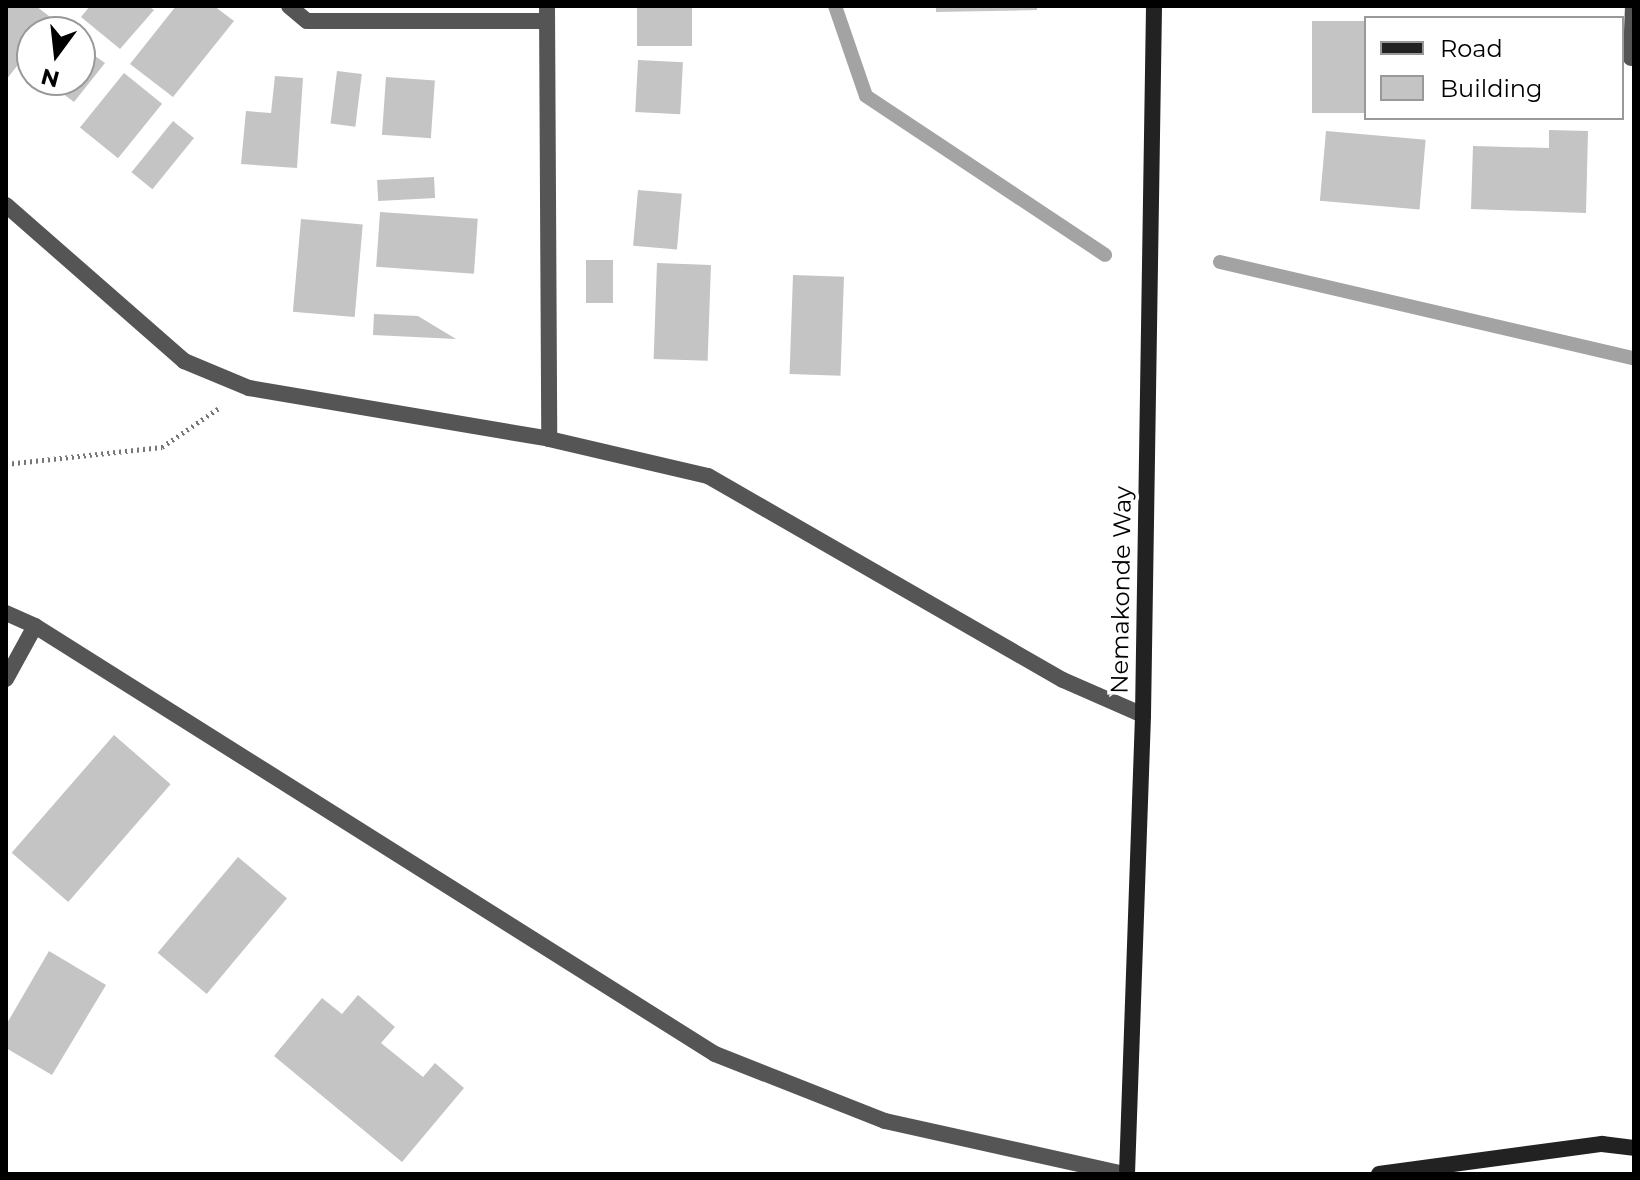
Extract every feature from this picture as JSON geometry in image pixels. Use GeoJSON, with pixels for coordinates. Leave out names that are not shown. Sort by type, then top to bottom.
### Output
{"type":"FeatureCollection","features":[{"type":"Feature","properties":{"kind":"street"},"geometry":{"type":"LineString","coordinates":[[289,6],[307,21],[547,14],[549,439]]}},
{"type":"Feature","properties":{"kind":"street","name":"Nemakonde Way"},"geometry":{"type":"LineString","coordinates":[[1125,1174],[1143,715],[1154,6]]}},
{"type":"Feature","properties":{"kind":"street"},"geometry":{"type":"LineString","coordinates":[[1631,58],[1633,6]]}},
{"type":"Feature","properties":{"kind":"street"},"geometry":{"type":"LineString","coordinates":[[6,205],[184,361],[249,388],[549,439],[708,476],[1063,680],[1143,715]]}},
{"type":"Feature","properties":{"kind":"street"},"geometry":{"type":"LineString","coordinates":[[6,613],[35,626],[715,1054],[885,1121],[1125,1174]]}},
{"type":"Feature","properties":{"kind":"street"},"geometry":{"type":"LineString","coordinates":[[6,679],[35,626]]}},
{"type":"Feature","properties":{"kind":"street"},"geometry":{"type":"LineString","coordinates":[[1379,1174],[1602,1144],[1634,1148]]}},
{"type":"Feature","properties":{"kind":"path"},"geometry":{"type":"LineString","coordinates":[[6,464],[162,447],[249,388]]}},
{"type":"Feature","properties":{"kind":"building"},"geometry":{"type":"Polygon","coordinates":[[[6,6],[36,6],[49,16],[16,16],[16,67],[6,80],[6,6]]]}},
{"type":"Feature","properties":{"kind":"building"},"geometry":{"type":"Polygon","coordinates":[[[90,6],[148,6],[154,10],[120,49],[96,29],[96,16],[82,16],[90,6]]]}},
{"type":"Feature","properties":{"kind":"building"},"geometry":{"type":"Polygon","coordinates":[[[176,6],[214,6],[234,21],[173,97],[130,64],[176,6]]]}},
{"type":"Feature","properties":{"kind":"building"},"geometry":{"type":"Polygon","coordinates":[[[637,6],[692,6],[692,46],[637,46],[637,6]]]}},
{"type":"Feature","properties":{"kind":"building"},"geometry":{"type":"Polygon","coordinates":[[[936,6],[1037,6],[1037,10],[936,12],[936,6]]]}},
{"type":"Feature","properties":{"kind":"building"},"geometry":{"type":"Polygon","coordinates":[[[1312,21],[1364,21],[1364,113],[1312,113],[1312,21]]]}},
{"type":"Feature","properties":{"kind":"building"},"geometry":{"type":"Polygon","coordinates":[[[96,57],[105,63],[96,74],[96,57]]]}},
{"type":"Feature","properties":{"kind":"building"},"geometry":{"type":"Polygon","coordinates":[[[638,60],[683,62],[680,114],[635,112],[638,60]]]}},
{"type":"Feature","properties":{"kind":"building"},"geometry":{"type":"Polygon","coordinates":[[[337,71],[362,74],[355,127],[331,124],[337,71]]]}},
{"type":"Feature","properties":{"kind":"building"},"geometry":{"type":"Polygon","coordinates":[[[124,73],[162,104],[118,158],[80,127],[124,73]]]}},
{"type":"Feature","properties":{"kind":"building"},"geometry":{"type":"Polygon","coordinates":[[[275,76],[303,78],[297,168],[241,164],[246,111],[271,113],[275,76]]]}},
{"type":"Feature","properties":{"kind":"building"},"geometry":{"type":"Polygon","coordinates":[[[386,77],[435,80],[431,138],[382,135],[386,77]]]}},
{"type":"Feature","properties":{"kind":"building"},"geometry":{"type":"Polygon","coordinates":[[[173,121],[194,138],[152,189],[131,172],[173,121]]]}},
{"type":"Feature","properties":{"kind":"building"},"geometry":{"type":"Polygon","coordinates":[[[1549,130],[1588,131],[1586,213],[1471,209],[1473,146],[1549,148],[1549,130]]]}},
{"type":"Feature","properties":{"kind":"building"},"geometry":{"type":"Polygon","coordinates":[[[1326,131],[1426,140],[1420,209],[1320,201],[1326,131]]]}},
{"type":"Feature","properties":{"kind":"building"},"geometry":{"type":"Polygon","coordinates":[[[434,177],[435,198],[378,201],[377,180],[434,177]]]}},
{"type":"Feature","properties":{"kind":"building"},"geometry":{"type":"Polygon","coordinates":[[[638,190],[682,194],[677,250],[633,246],[638,190]]]}},
{"type":"Feature","properties":{"kind":"building"},"geometry":{"type":"Polygon","coordinates":[[[380,212],[478,219],[474,274],[376,267],[380,212]]]}},
{"type":"Feature","properties":{"kind":"building"},"geometry":{"type":"Polygon","coordinates":[[[301,219],[363,224],[355,317],[293,312],[301,219]]]}},
{"type":"Feature","properties":{"kind":"building"},"geometry":{"type":"Polygon","coordinates":[[[586,260],[613,260],[613,303],[586,303],[586,260]]]}},
{"type":"Feature","properties":{"kind":"building"},"geometry":{"type":"Polygon","coordinates":[[[657,263],[711,265],[708,361],[654,359],[657,263]]]}},
{"type":"Feature","properties":{"kind":"building"},"geometry":{"type":"Polygon","coordinates":[[[793,275],[844,277],[841,376],[790,374],[793,275]]]}},
{"type":"Feature","properties":{"kind":"building"},"geometry":{"type":"Polygon","coordinates":[[[374,314],[418,316],[456,339],[373,335],[374,314]]]}},
{"type":"Feature","properties":{"kind":"building"},"geometry":{"type":"Polygon","coordinates":[[[114,735],[171,784],[68,902],[12,853],[114,735]]]}},
{"type":"Feature","properties":{"kind":"building"},"geometry":{"type":"Polygon","coordinates":[[[238,857],[287,898],[207,994],[158,953],[238,857]]]}},
{"type":"Feature","properties":{"kind":"building"},"geometry":{"type":"Polygon","coordinates":[[[49,951],[106,985],[52,1075],[6,1048],[6,1025],[49,951]]]}},
{"type":"Feature","properties":{"kind":"building"},"geometry":{"type":"Polygon","coordinates":[[[358,995],[395,1027],[381,1043],[423,1077],[435,1063],[464,1088],[402,1162],[274,1056],[322,998],[342,1014],[358,995]]]}},
{"type":"Feature","properties":{"kind":"waterway"},"geometry":{"type":"LineString","coordinates":[[835,6],[866,96],[1105,255]]}},
{"type":"Feature","properties":{"kind":"waterway"},"geometry":{"type":"LineString","coordinates":[[1220,262],[1634,358]]}}]}
